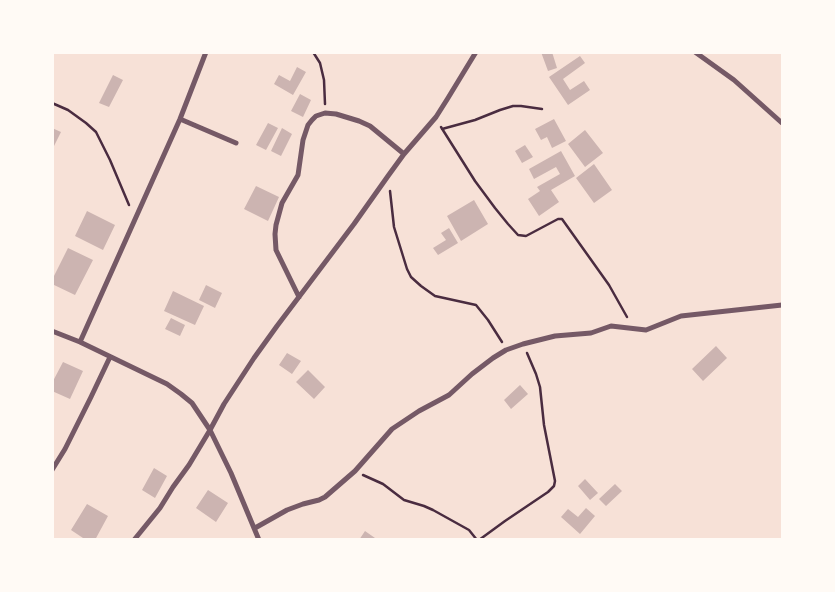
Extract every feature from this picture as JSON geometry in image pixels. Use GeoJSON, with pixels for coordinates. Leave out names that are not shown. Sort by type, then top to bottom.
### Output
{"type":"FeatureCollection","features":[{"type":"Feature","properties":{"kind":"street"},"geometry":{"type":"LineString","coordinates":[[80,342],[180,119],[206,52]]}},
{"type":"Feature","properties":{"kind":"street"},"geometry":{"type":"LineString","coordinates":[[134,540],[160,508],[189,465],[224,404],[254,358],[404,154],[436,117],[476,52]]}},
{"type":"Feature","properties":{"kind":"street"},"geometry":{"type":"LineString","coordinates":[[695,52],[734,80],[782,123]]}},
{"type":"Feature","properties":{"kind":"street"},"geometry":{"type":"LineString","coordinates":[[298,297],[276,250],[276,225],[282,203],[298,175],[303,140],[308,125],[316,116],[325,112],[336,114],[370,126],[404,154]]}},
{"type":"Feature","properties":{"kind":"street"},"geometry":{"type":"LineString","coordinates":[[180,119],[236,143]]}},
{"type":"Feature","properties":{"kind":"street"},"geometry":{"type":"LineString","coordinates":[[255,528],[287,510],[325,498],[355,471],[392,429],[419,411],[449,395],[472,374],[506,350],[556,336],[591,333],[611,326],[646,330],[681,316],[782,305]]}},
{"type":"Feature","properties":{"kind":"street"},"geometry":{"type":"LineString","coordinates":[[52,331],[80,342],[154,378],[192,403],[210,430],[259,540]]}},
{"type":"Feature","properties":{"kind":"street"},"geometry":{"type":"LineString","coordinates":[[52,470],[65,449],[110,357]]}},
{"type":"Feature","properties":{"kind":"path"},"geometry":{"type":"LineString","coordinates":[[313,52],[320,63],[324,80],[325,112]]}},
{"type":"Feature","properties":{"kind":"path"},"geometry":{"type":"LineString","coordinates":[[52,102],[68,110],[96,132],[135,218]]}},
{"type":"Feature","properties":{"kind":"path"},"geometry":{"type":"LineString","coordinates":[[442,129],[475,120],[513,106],[542,109]]}},
{"type":"Feature","properties":{"kind":"path"},"geometry":{"type":"LineString","coordinates":[[436,117],[475,181],[518,235],[526,236],[558,219],[563,221],[609,285],[626,316],[637,330]]}},
{"type":"Feature","properties":{"kind":"path"},"geometry":{"type":"LineString","coordinates":[[388,176],[394,227],[411,276],[435,296],[476,305],[496,332],[506,350]]}},
{"type":"Feature","properties":{"kind":"path"},"geometry":{"type":"LineString","coordinates":[[355,471],[383,484],[404,500],[433,510],[468,530],[478,540],[548,492],[554,486],[555,481],[544,425],[540,387],[523,344]]}},
{"type":"Feature","properties":{"kind":"building"},"geometry":{"type":"Polygon","coordinates":[[[541,52],[552,52],[557,68],[548,71],[541,52]]]}},
{"type":"Feature","properties":{"kind":"building"},"geometry":{"type":"Polygon","coordinates":[[[580,56],[585,63],[563,79],[570,90],[584,81],[590,90],[568,105],[549,77],[580,56]]]}},
{"type":"Feature","properties":{"kind":"building"},"geometry":{"type":"Polygon","coordinates":[[[297,67],[306,72],[293,95],[274,84],[279,75],[290,81],[297,67]]]}},
{"type":"Feature","properties":{"kind":"building"},"geometry":{"type":"Polygon","coordinates":[[[113,75],[123,80],[109,107],[99,103],[113,75]]]}},
{"type":"Feature","properties":{"kind":"building"},"geometry":{"type":"Polygon","coordinates":[[[300,94],[311,100],[303,117],[291,111],[300,94]]]}},
{"type":"Feature","properties":{"kind":"building"},"geometry":{"type":"Polygon","coordinates":[[[554,119],[566,141],[552,148],[547,137],[541,140],[535,129],[554,119]]]}},
{"type":"Feature","properties":{"kind":"building"},"geometry":{"type":"Polygon","coordinates":[[[268,123],[278,128],[266,150],[256,145],[268,123]]]}},
{"type":"Feature","properties":{"kind":"building"},"geometry":{"type":"Polygon","coordinates":[[[52,128],[61,132],[52,150],[52,128]]]}},
{"type":"Feature","properties":{"kind":"building"},"geometry":{"type":"Polygon","coordinates":[[[282,128],[292,134],[281,156],[271,151],[282,128]]]}},
{"type":"Feature","properties":{"kind":"building"},"geometry":{"type":"Polygon","coordinates":[[[585,130],[603,153],[585,167],[568,144],[585,130]]]}},
{"type":"Feature","properties":{"kind":"building"},"geometry":{"type":"Polygon","coordinates":[[[525,145],[533,157],[522,163],[515,151],[525,145]]]}},
{"type":"Feature","properties":{"kind":"building"},"geometry":{"type":"Polygon","coordinates":[[[561,151],[575,176],[551,190],[559,202],[539,216],[528,199],[540,191],[537,187],[560,174],[556,167],[534,179],[529,169],[561,151]]]}},
{"type":"Feature","properties":{"kind":"building"},"geometry":{"type":"Polygon","coordinates":[[[594,164],[612,190],[594,203],[576,178],[594,164]]]}},
{"type":"Feature","properties":{"kind":"building"},"geometry":{"type":"Polygon","coordinates":[[[256,186],[279,197],[268,221],[244,209],[256,186]]]}},
{"type":"Feature","properties":{"kind":"building"},"geometry":{"type":"Polygon","coordinates":[[[474,200],[488,224],[461,241],[447,216],[474,200]]]}},
{"type":"Feature","properties":{"kind":"building"},"geometry":{"type":"Polygon","coordinates":[[[87,211],[115,225],[103,250],[75,236],[87,211]]]}},
{"type":"Feature","properties":{"kind":"building"},"geometry":{"type":"Polygon","coordinates":[[[449,228],[458,243],[438,255],[433,248],[446,240],[441,233],[449,228]]]}},
{"type":"Feature","properties":{"kind":"building"},"geometry":{"type":"Polygon","coordinates":[[[68,248],[93,260],[75,295],[52,284],[52,280],[68,248]]]}},
{"type":"Feature","properties":{"kind":"building"},"geometry":{"type":"Polygon","coordinates":[[[206,285],[222,293],[215,308],[199,300],[206,285]]]}},
{"type":"Feature","properties":{"kind":"building"},"geometry":{"type":"Polygon","coordinates":[[[173,291],[204,306],[195,325],[164,311],[173,291]]]}},
{"type":"Feature","properties":{"kind":"building"},"geometry":{"type":"Polygon","coordinates":[[[171,318],[185,325],[180,336],[165,329],[171,318]]]}},
{"type":"Feature","properties":{"kind":"building"},"geometry":{"type":"Polygon","coordinates":[[[716,346],[727,358],[703,381],[692,369],[716,346]]]}},
{"type":"Feature","properties":{"kind":"building"},"geometry":{"type":"Polygon","coordinates":[[[287,353],[301,361],[292,374],[279,365],[287,353]]]}},
{"type":"Feature","properties":{"kind":"building"},"geometry":{"type":"Polygon","coordinates":[[[63,362],[83,371],[70,399],[52,391],[52,383],[63,362]]]}},
{"type":"Feature","properties":{"kind":"building"},"geometry":{"type":"Polygon","coordinates":[[[308,370],[325,387],[314,399],[296,382],[308,370]]]}},
{"type":"Feature","properties":{"kind":"building"},"geometry":{"type":"Polygon","coordinates":[[[520,385],[528,394],[511,409],[504,400],[520,385]]]}},
{"type":"Feature","properties":{"kind":"building"},"geometry":{"type":"Polygon","coordinates":[[[154,468],[167,476],[155,498],[142,490],[154,468]]]}},
{"type":"Feature","properties":{"kind":"building"},"geometry":{"type":"Polygon","coordinates":[[[585,479],[598,493],[590,500],[578,486],[585,479]]]}},
{"type":"Feature","properties":{"kind":"building"},"geometry":{"type":"Polygon","coordinates":[[[615,484],[622,491],[606,506],[599,499],[615,484]]]}},
{"type":"Feature","properties":{"kind":"building"},"geometry":{"type":"Polygon","coordinates":[[[208,490],[228,503],[216,522],[196,508],[208,490]]]}},
{"type":"Feature","properties":{"kind":"building"},"geometry":{"type":"Polygon","coordinates":[[[87,504],[108,516],[95,540],[86,540],[71,530],[87,504]]]}},
{"type":"Feature","properties":{"kind":"building"},"geometry":{"type":"Polygon","coordinates":[[[586,508],[595,516],[580,534],[561,517],[568,509],[578,517],[586,508]]]}},
{"type":"Feature","properties":{"kind":"building"},"geometry":{"type":"Polygon","coordinates":[[[365,531],[375,538],[374,540],[359,540],[365,531]]]}}]}
